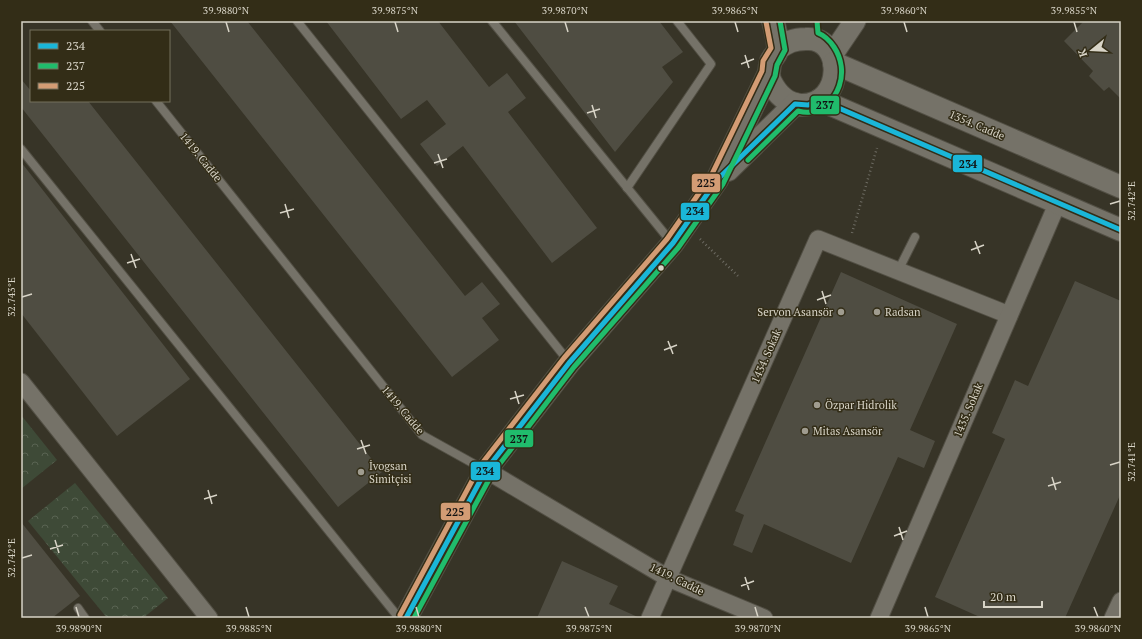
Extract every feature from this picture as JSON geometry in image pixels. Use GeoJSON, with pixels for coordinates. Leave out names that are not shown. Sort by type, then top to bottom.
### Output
{"type":"FeatureCollection","features":[{"type":"Feature","properties":{"kind":"main road"},"geometry":{"type":"LineString","coordinates":[[773,21],[778,49]]}},
{"type":"Feature","properties":{"kind":"main road"},"geometry":{"type":"LineString","coordinates":[[795,40],[822,44],[835,77],[829,91],[820,100],[808,105],[795,104],[781,97],[770,82],[769,73],[770,63],[778,49],[785,43],[795,40]]}},
{"type":"Feature","properties":{"kind":"main road","name":"1354. Cadde"},"geometry":{"type":"LineString","coordinates":[[822,44],[1121,187]]}},
{"type":"Feature","properties":{"kind":"main road"},"geometry":{"type":"LineString","coordinates":[[406,618],[486,470],[569,363],[673,243],[717,180],[769,73]]}},
{"type":"Feature","properties":{"kind":"main road"},"geometry":{"type":"LineString","coordinates":[[820,100],[1121,230]]}},
{"type":"Feature","properties":{"kind":"main road"},"geometry":{"type":"LineString","coordinates":[[717,180],[795,104]]}},
{"type":"Feature","properties":{"kind":"street"},"geometry":{"type":"LineString","coordinates":[[822,44],[845,21]]}},
{"type":"Feature","properties":{"kind":"street"},"geometry":{"type":"LineString","coordinates":[[822,44],[855,21]]}},
{"type":"Feature","properties":{"kind":"street","name":"1435. Sokak"},"geometry":{"type":"LineString","coordinates":[[879,618],[1058,202]]}},
{"type":"Feature","properties":{"kind":"street","name":"1434. Sokak"},"geometry":{"type":"LineString","coordinates":[[650,618],[818,239],[1009,315]]}},
{"type":"Feature","properties":{"kind":"street"},"geometry":{"type":"LineString","coordinates":[[21,382],[209,618]]}},
{"type":"Feature","properties":{"kind":"street","name":"1419. Cadde"},"geometry":{"type":"LineString","coordinates":[[486,470],[668,578],[764,618]]}},
{"type":"Feature","properties":{"kind":"street"},"geometry":{"type":"LineString","coordinates":[[1113,618],[1121,601]]}},
{"type":"Feature","properties":{"kind":"lane"},"geometry":{"type":"LineString","coordinates":[[92,21],[99,30]]}},
{"type":"Feature","properties":{"kind":"lane"},"geometry":{"type":"LineString","coordinates":[[297,21],[569,363]]}},
{"type":"Feature","properties":{"kind":"lane"},"geometry":{"type":"LineString","coordinates":[[492,21],[673,243]]}},
{"type":"Feature","properties":{"kind":"lane"},"geometry":{"type":"LineString","coordinates":[[627,188],[711,64],[677,21]]}},
{"type":"Feature","properties":{"kind":"lane","name":"1419. Cadde"},"geometry":{"type":"LineString","coordinates":[[157,102],[422,435],[486,470]]}},
{"type":"Feature","properties":{"kind":"lane"},"geometry":{"type":"LineString","coordinates":[[21,149],[399,618]]}},
{"type":"Feature","properties":{"kind":"lane"},"geometry":{"type":"LineString","coordinates":[[898,271],[915,237]]}},
{"type":"Feature","properties":{"kind":"lane"},"geometry":{"type":"LineString","coordinates":[[78,608],[86,618]]}},
{"type":"Feature","properties":{"kind":"path"},"geometry":{"type":"LineString","coordinates":[[846,250],[883,127]]}},
{"type":"Feature","properties":{"kind":"path"},"geometry":{"type":"LineString","coordinates":[[686,225],[738,276]]}},
{"type":"Feature","properties":{"kind":"green space"},"geometry":{"type":"Polygon","coordinates":[[[21,415],[57,460],[21,489],[21,415]]]}},
{"type":"Feature","properties":{"kind":"green space"},"geometry":{"type":"Polygon","coordinates":[[[75,483],[168,598],[143,618],[107,618],[28,521],[75,483]]]}},
{"type":"Feature","properties":{"kind":"building"},"geometry":{"type":"Polygon","coordinates":[[[170,21],[247,21],[465,296],[482,282],[500,304],[482,318],[499,340],[452,377],[170,21]]]}},
{"type":"Feature","properties":{"kind":"building"},"geometry":{"type":"Polygon","coordinates":[[[326,21],[438,21],[489,87],[507,73],[526,98],[508,112],[597,228],[552,263],[463,146],[437,166],[420,144],[446,124],[427,100],[401,119],[326,21]]]}},
{"type":"Feature","properties":{"kind":"building"},"geometry":{"type":"Polygon","coordinates":[[[514,21],[659,21],[683,52],[662,67],[673,82],[615,152],[514,21]]]}},
{"type":"Feature","properties":{"kind":"building"},"geometry":{"type":"Polygon","coordinates":[[[1084,21],[1121,21],[1121,99],[1109,87],[1104,91],[1089,76],[1093,71],[1064,41],[1084,21]]]}},
{"type":"Feature","properties":{"kind":"building"},"geometry":{"type":"Polygon","coordinates":[[[21,79],[30,90],[30,102],[89,102],[382,472],[338,507],[21,107],[21,79]]]}},
{"type":"Feature","properties":{"kind":"building"},"geometry":{"type":"Polygon","coordinates":[[[21,162],[190,379],[117,436],[21,313],[21,162]]]}},
{"type":"Feature","properties":{"kind":"building"},"geometry":{"type":"Polygon","coordinates":[[[841,272],[957,324],[910,430],[935,441],[924,468],[898,457],[851,563],[764,524],[752,553],[733,545],[744,515],[735,511],[841,272]]]}},
{"type":"Feature","properties":{"kind":"building"},"geometry":{"type":"Polygon","coordinates":[[[1075,281],[1121,301],[1121,493],[1065,618],[982,618],[935,597],[1005,439],[992,433],[1015,380],[1028,386],[1075,281]]]}},
{"type":"Feature","properties":{"kind":"building"},"geometry":{"type":"Polygon","coordinates":[[[21,522],[80,596],[52,618],[21,618],[21,522]]]}},
{"type":"Feature","properties":{"kind":"building"},"geometry":{"type":"Polygon","coordinates":[[[562,561],[618,586],[609,604],[640,618],[537,618],[562,561]]]}},
{"type":"Feature","properties":{"kind":"transit line","name":"237"},"geometry":{"type":"LineString","coordinates":[[414,618],[492,474],[574,367],[678,248],[723,184],[775,76],[777,65],[785,50],[780,21]]}},
{"type":"Feature","properties":{"kind":"transit line","name":"237"},"geometry":{"type":"LineString","coordinates":[[748,160],[798,111],[808,112],[820,108],[829,102],[835,95],[841,76],[839,56],[826,37],[818,33],[817,21]]}},
{"type":"Feature","properties":{"kind":"transit line","name":"225"},"geometry":{"type":"LineString","coordinates":[[400,615],[480,466],[564,358],[667,239],[711,176],[762,71],[763,61],[771,48],[766,22]]}},
{"type":"Feature","properties":{"kind":"transit line","name":"234"},"geometry":{"type":"LineString","coordinates":[[406,618],[486,470],[569,363],[673,243],[717,180],[795,104],[808,105],[820,100],[1121,230]]}},
{"type":"Feature","properties":{"kind":"place","name":"Servon Asansör"},"geometry":{"type":"Point","coordinates":[841,312]}},
{"type":"Feature","properties":{"kind":"place","name":"Radsan"},"geometry":{"type":"Point","coordinates":[877,312]}},
{"type":"Feature","properties":{"kind":"place","name":"Özpar Hidrolik"},"geometry":{"type":"Point","coordinates":[817,405]}},
{"type":"Feature","properties":{"kind":"place","name":"Mitas Asansör"},"geometry":{"type":"Point","coordinates":[805,431]}},
{"type":"Feature","properties":{"kind":"place","name":"İvogsan Simitçisi"},"geometry":{"type":"Point","coordinates":[361,472]}}]}
